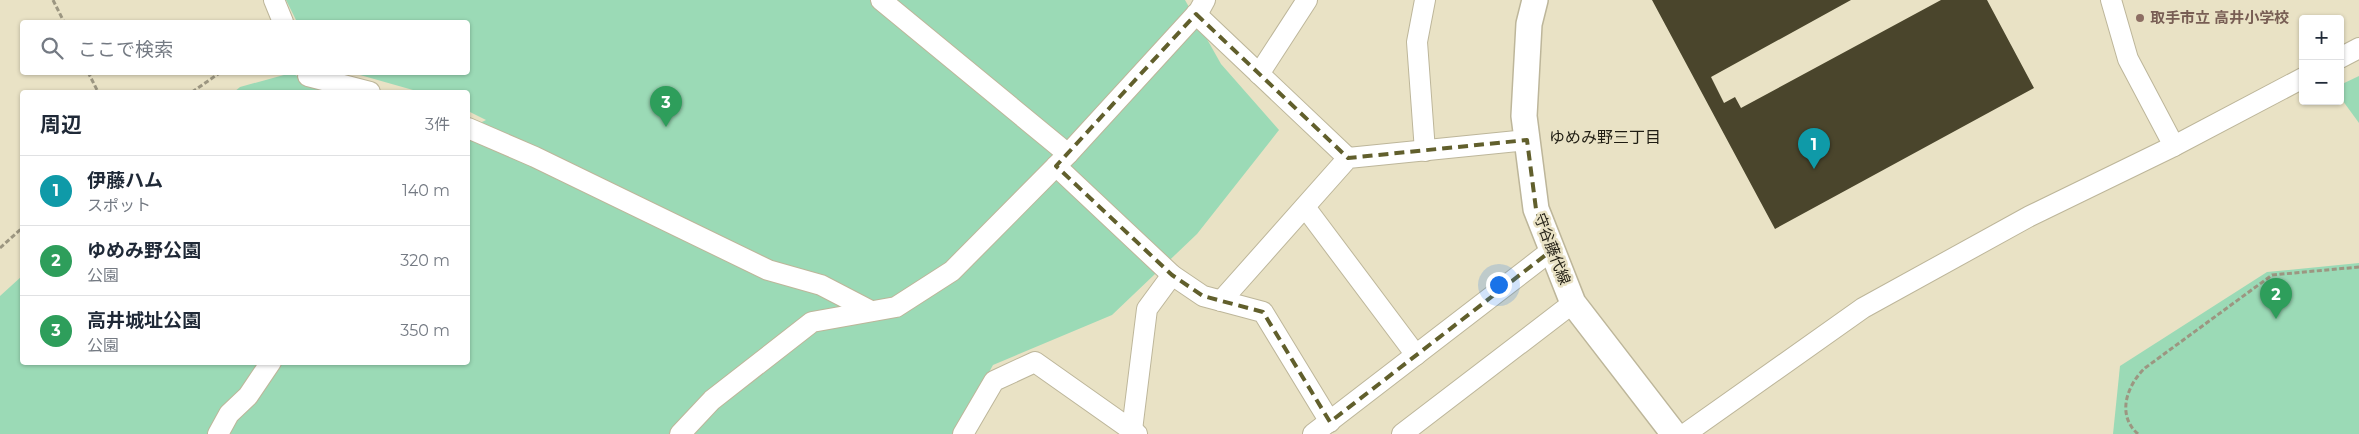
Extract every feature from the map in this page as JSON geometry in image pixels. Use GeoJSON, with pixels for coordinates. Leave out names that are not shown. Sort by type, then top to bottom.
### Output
{"type":"FeatureCollection","features":[{"type":"Feature","properties":{"kind":"main road","name":"守谷藤代線"},"geometry":{"type":"LineString","coordinates":[[1535,0],[1530,24],[1524,107],[1536,209],[1573,303],[1674,434]]}},
{"type":"Feature","properties":{"kind":"street"},"geometry":{"type":"LineString","coordinates":[[274,0],[282,20]]}},
{"type":"Feature","properties":{"kind":"street"},"geometry":{"type":"LineString","coordinates":[[881,0],[1062,160],[1172,275],[1202,296],[1263,312],[1330,422]]}},
{"type":"Feature","properties":{"kind":"street"},"geometry":{"type":"LineString","coordinates":[[1259,74],[1307,0]]}},
{"type":"Feature","properties":{"kind":"street"},"geometry":{"type":"LineString","coordinates":[[1425,150],[1417,42],[1426,0]]}},
{"type":"Feature","properties":{"kind":"street"},"geometry":{"type":"LineString","coordinates":[[2111,0],[2128,59],[2174,146]]}},
{"type":"Feature","properties":{"kind":"street"},"geometry":{"type":"LineString","coordinates":[[680,434],[712,400],[812,322],[896,307],[952,271],[1062,160],[1200,7],[1259,74],[1348,158]]}},
{"type":"Feature","properties":{"kind":"street"},"geometry":{"type":"LineString","coordinates":[[2344,56],[2359,48]]}},
{"type":"Feature","properties":{"kind":"street"},"geometry":{"type":"LineString","coordinates":[[308,80],[360,90]]}},
{"type":"Feature","properties":{"kind":"street"},"geometry":{"type":"LineString","coordinates":[[1685,434],[1863,308],[2030,216],[2174,146],[2299,80]]}},
{"type":"Feature","properties":{"kind":"street"},"geometry":{"type":"LineString","coordinates":[[470,129],[535,158],[768,270],[821,285],[871,311]]}},
{"type":"Feature","properties":{"kind":"street"},"geometry":{"type":"LineString","coordinates":[[1221,301],[1348,158],[1527,140]]}},
{"type":"Feature","properties":{"kind":"street"},"geometry":{"type":"LineString","coordinates":[[1305,207],[1416,355]]}},
{"type":"Feature","properties":{"kind":"street"},"geometry":{"type":"LineString","coordinates":[[1313,434],[1552,250]]}},
{"type":"Feature","properties":{"kind":"street"},"geometry":{"type":"LineString","coordinates":[[963,434],[994,381],[1034,362],[1134,432],[1147,309],[1172,275]]}},
{"type":"Feature","properties":{"kind":"street"},"geometry":{"type":"LineString","coordinates":[[1402,434],[1573,303]]}},
{"type":"Feature","properties":{"kind":"street"},"geometry":{"type":"LineString","coordinates":[[218,434],[229,414],[248,396],[269,365]]}},
{"type":"Feature","properties":{"kind":"path"},"geometry":{"type":"LineString","coordinates":[[53,0],[63,20]]}},
{"type":"Feature","properties":{"kind":"path"},"geometry":{"type":"LineString","coordinates":[[90,75],[97,90]]}},
{"type":"Feature","properties":{"kind":"path"},"geometry":{"type":"LineString","coordinates":[[195,90],[217,75]]}},
{"type":"Feature","properties":{"kind":"path"},"geometry":{"type":"LineString","coordinates":[[0,248],[20,230]]}},
{"type":"Feature","properties":{"kind":"path"},"geometry":{"type":"LineString","coordinates":[[2138,434],[2133,430],[2126,415],[2126,399],[2130,387],[2145,368],[2272,275],[2359,268]]}},
{"type":"Feature","properties":{"kind":"highlighted area"},"geometry":{"type":"Polygon","coordinates":[[[1196,14],[1348,158],[1527,140],[1536,209],[1552,250],[1330,422],[1263,312],[1203,296],[1172,275],[1056,166],[1196,14]]]}},
{"type":"Feature","properties":{"kind":"green space"},"geometry":{"type":"Polygon","coordinates":[[[286,0],[1185,0],[1221,64],[1279,130],[1197,234],[1112,315],[993,365],[955,434],[0,434],[0,296],[20,278],[20,365],[470,365],[470,128],[486,120],[470,112],[470,90],[413,90],[360,75],[470,75],[470,20],[296,20],[286,0]]]}},
{"type":"Feature","properties":{"kind":"green space"},"geometry":{"type":"Polygon","coordinates":[[[284,75],[295,75],[327,90],[236,90],[240,87],[284,75]]]}},
{"type":"Feature","properties":{"kind":"green space"},"geometry":{"type":"Polygon","coordinates":[[[2359,76],[2359,123],[2344,102],[2344,83],[2359,76]]]}},
{"type":"Feature","properties":{"kind":"green space"},"geometry":{"type":"Polygon","coordinates":[[[2359,263],[2359,434],[2113,434],[2120,366],[2267,272],[2359,263]]]}},
{"type":"Feature","properties":{"kind":"building"},"geometry":{"type":"Polygon","coordinates":[[[1652,0],[1851,0],[1711,77],[1724,103],[1735,97],[1741,108],[1941,0],[1987,0],[2034,88],[1775,229],[1652,0]]]}},
{"type":"Feature","properties":{"kind":"place","name":"取手市立 高井小学校"},"geometry":{"type":"Point","coordinates":[2140,18]}},
{"type":"Feature","properties":{"kind":"place","name":"高井城址公園"},"geometry":{"type":"Point","coordinates":[666,127]}},
{"type":"Feature","properties":{"kind":"place","name":"伊藤ハム"},"geometry":{"type":"Point","coordinates":[1814,169]}},
{"type":"Feature","properties":{"kind":"place","name":"ゆめみ野公園"},"geometry":{"type":"Point","coordinates":[2276,319]}},
{"type":"Feature","properties":{"kind":"district","name":"ゆめみ野三丁目"},"geometry":{"type":"Point","coordinates":[1605,137]}}]}
